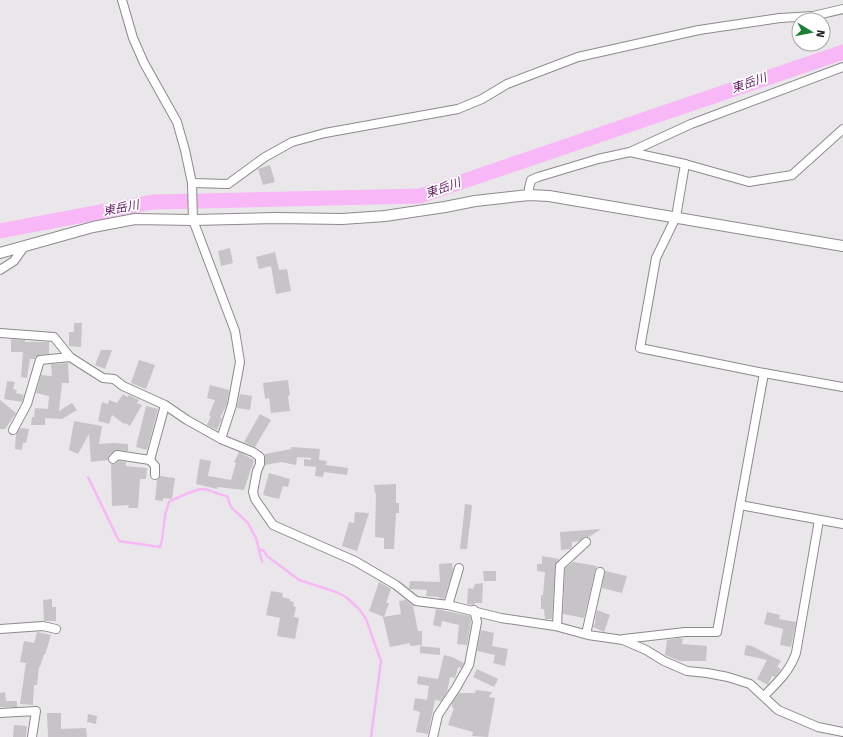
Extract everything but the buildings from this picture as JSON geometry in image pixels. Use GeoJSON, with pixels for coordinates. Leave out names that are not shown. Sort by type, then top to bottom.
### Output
{"type":"FeatureCollection","features":[{"type":"Feature","properties":{"kind":"street"},"geometry":{"type":"LineString","coordinates":[[122,0],[133,38],[144,63],[177,122],[186,150],[192,183],[193,220],[235,332],[240,362],[232,405],[221,440]]}},
{"type":"Feature","properties":{"kind":"street"},"geometry":{"type":"LineString","coordinates":[[192,183],[228,184],[265,157],[292,142],[325,133],[458,108],[482,99],[507,84],[578,57],[699,30],[780,18],[813,16],[843,9]]}},
{"type":"Feature","properties":{"kind":"street"},"geometry":{"type":"LineString","coordinates":[[528,195],[531,180],[538,177],[598,159],[630,152],[691,124],[767,94],[843,67]]}},
{"type":"Feature","properties":{"kind":"street"},"geometry":{"type":"LineString","coordinates":[[630,152],[685,164],[749,182],[792,175],[843,129]]}},
{"type":"Feature","properties":{"kind":"street"},"geometry":{"type":"LineString","coordinates":[[685,164],[676,217],[656,258],[640,348],[843,387]]}},
{"type":"Feature","properties":{"kind":"street"},"geometry":{"type":"LineString","coordinates":[[0,253],[93,227],[135,219],[342,219],[385,216],[475,201],[528,195],[550,196],[843,246]]}},
{"type":"Feature","properties":{"kind":"street"},"geometry":{"type":"LineString","coordinates":[[0,270],[14,261],[24,247]]}},
{"type":"Feature","properties":{"kind":"street"},"geometry":{"type":"LineString","coordinates":[[0,334],[54,337],[70,357],[103,378],[114,379],[123,386],[165,405],[221,440],[253,452],[260,457],[254,492],[256,499],[273,525],[356,562],[396,585],[416,601],[448,605],[474,610],[501,618],[557,626],[586,634],[623,640],[687,671],[728,677],[750,684],[778,710],[818,727],[843,732]]}},
{"type":"Feature","properties":{"kind":"street"},"geometry":{"type":"LineString","coordinates":[[13,430],[27,404],[40,360],[70,357]]}},
{"type":"Feature","properties":{"kind":"street"},"geometry":{"type":"LineString","coordinates":[[623,640],[685,632],[717,632],[764,373]]}},
{"type":"Feature","properties":{"kind":"street"},"geometry":{"type":"LineString","coordinates":[[150,460],[165,405]]}},
{"type":"Feature","properties":{"kind":"street"},"geometry":{"type":"LineString","coordinates":[[113,459],[117,455],[150,460],[155,466],[155,475]]}},
{"type":"Feature","properties":{"kind":"street"},"geometry":{"type":"LineString","coordinates":[[740,505],[843,524]]}},
{"type":"Feature","properties":{"kind":"street"},"geometry":{"type":"LineString","coordinates":[[764,696],[785,675],[796,653],[819,520]]}},
{"type":"Feature","properties":{"kind":"street"},"geometry":{"type":"LineString","coordinates":[[560,566],[586,542]]}},
{"type":"Feature","properties":{"kind":"street"},"geometry":{"type":"LineString","coordinates":[[557,626],[561,556]]}},
{"type":"Feature","properties":{"kind":"street"},"geometry":{"type":"LineString","coordinates":[[448,605],[452,587],[459,568]]}},
{"type":"Feature","properties":{"kind":"street"},"geometry":{"type":"LineString","coordinates":[[586,634],[600,572]]}},
{"type":"Feature","properties":{"kind":"street"},"geometry":{"type":"LineString","coordinates":[[434,737],[438,716],[469,665],[477,622],[474,610]]}},
{"type":"Feature","properties":{"kind":"street"},"geometry":{"type":"LineString","coordinates":[[0,628],[43,626],[56,629]]}},
{"type":"Feature","properties":{"kind":"street"},"geometry":{"type":"LineString","coordinates":[[0,713],[36,711],[32,737]]}},
{"type":"Feature","properties":{"kind":"waterway","name":"東岳川"},"geometry":{"type":"LineString","coordinates":[[0,231],[153,202],[420,196],[843,52]]}},
{"type":"Feature","properties":{"kind":"waterway"},"geometry":{"type":"LineString","coordinates":[[88,477],[119,541],[160,547],[165,515],[169,502],[190,492],[202,489],[227,496],[231,507],[248,523],[256,538],[262,562]]}},
{"type":"Feature","properties":{"kind":"waterway"},"geometry":{"type":"LineString","coordinates":[[259,549],[264,551],[267,556],[299,580],[336,592],[346,597],[360,610],[366,619],[381,661],[371,737]]}}]}
